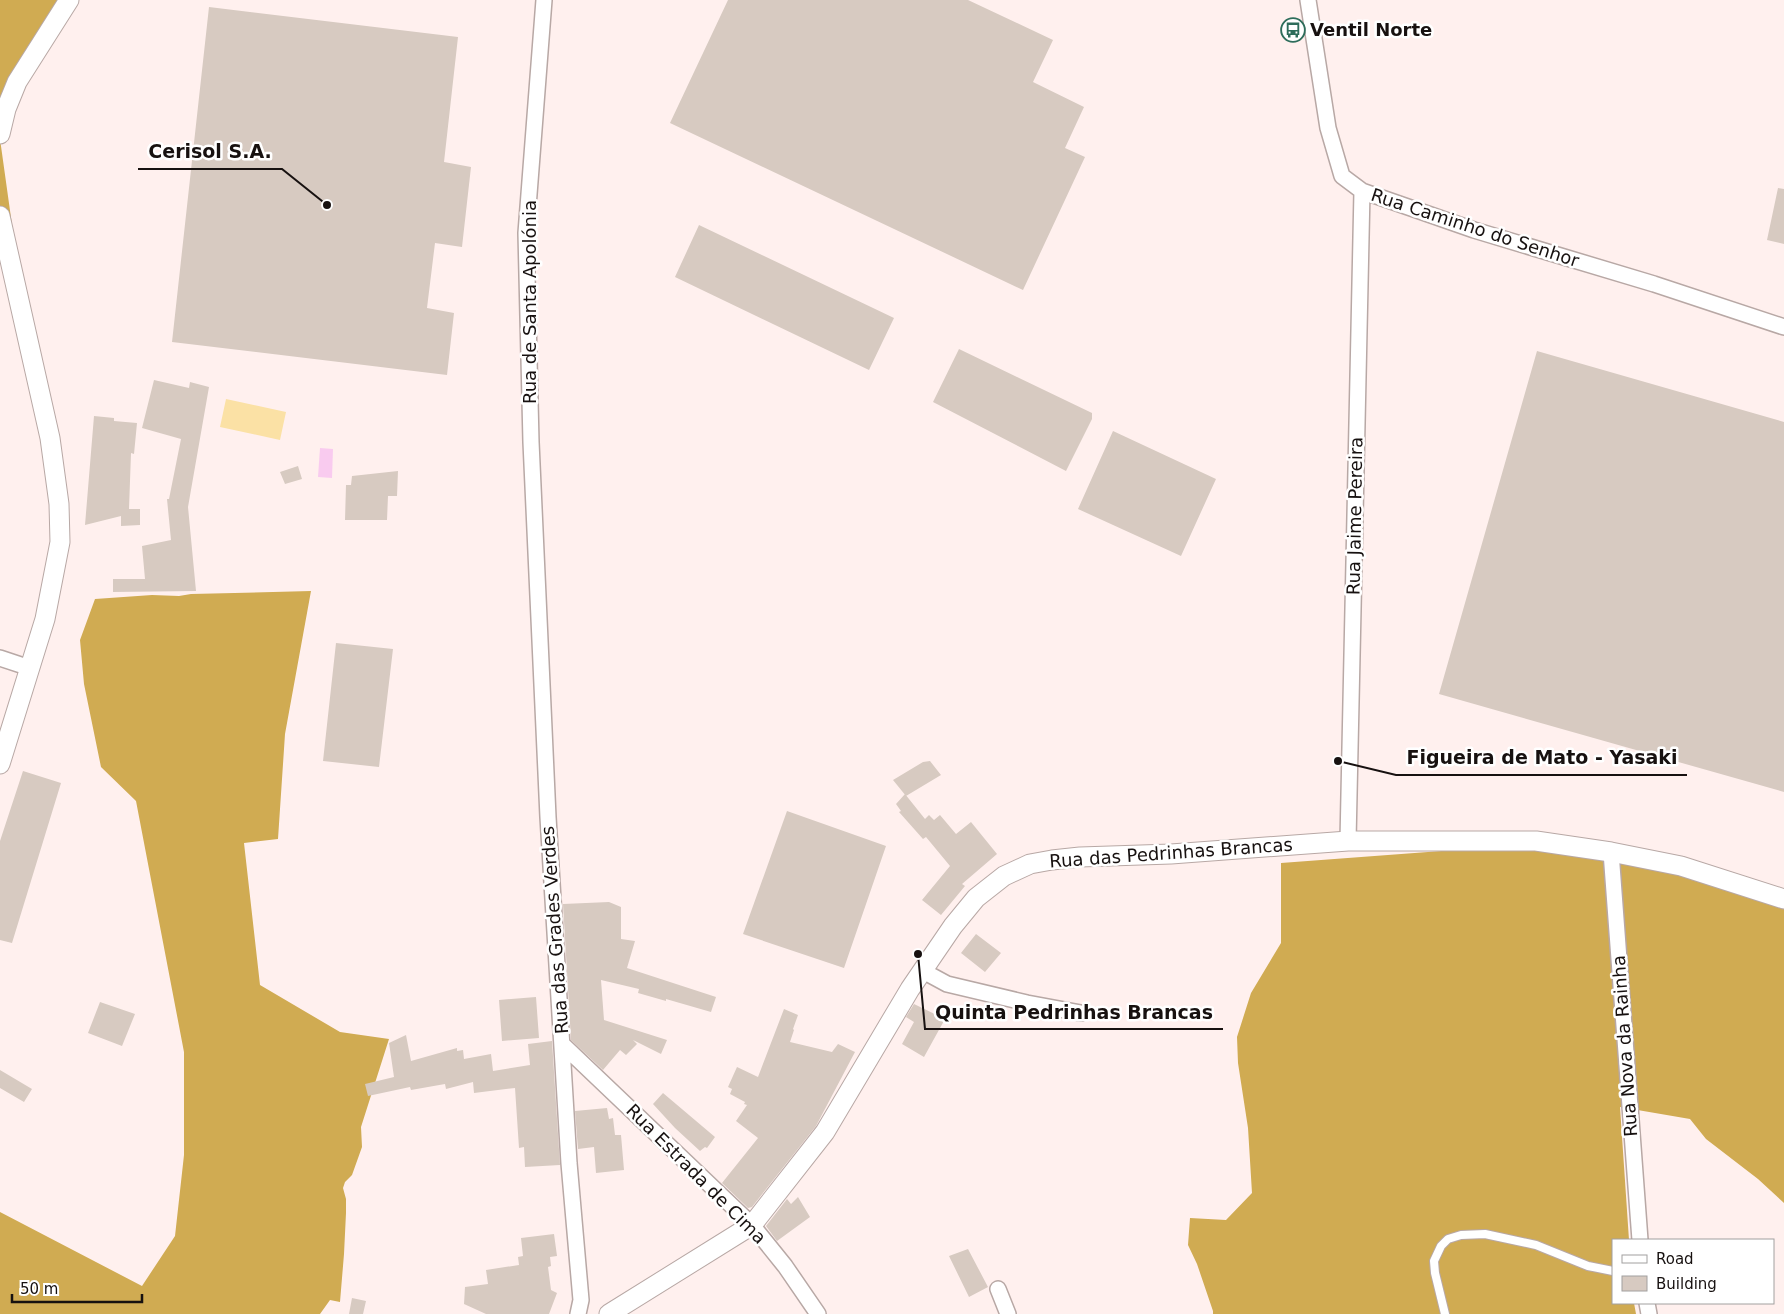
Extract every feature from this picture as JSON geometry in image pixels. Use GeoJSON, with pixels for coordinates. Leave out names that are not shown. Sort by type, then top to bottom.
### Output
{"type":"FeatureCollection","features":[{"type":"Feature","properties":{"kind":"street"},"geometry":{"type":"LineString","coordinates":[[0,134],[6,109],[17,82],[69,0]]}},
{"type":"Feature","properties":{"kind":"street","name":"Rua de Santa Apolónia"},"geometry":{"type":"LineString","coordinates":[[535,545],[526,233],[544,0]]}},
{"type":"Feature","properties":{"kind":"street","name":"Rua Caminho do Senhor"},"geometry":{"type":"LineString","coordinates":[[1308,0],[1328,128],[1342,176],[1362,192],[1474,230],[1654,284],[1784,327]]}},
{"type":"Feature","properties":{"kind":"street","name":"Rua Jaime Pereira"},"geometry":{"type":"LineString","coordinates":[[1348,841],[1362,192]]}},
{"type":"Feature","properties":{"kind":"street"},"geometry":{"type":"LineString","coordinates":[[0,216],[50,438],[59,504],[60,542],[45,619],[0,764]]}},
{"type":"Feature","properties":{"kind":"street","name":"Rua das Grades Verdes"},"geometry":{"type":"LineString","coordinates":[[535,545],[548,817],[569,1163],[581,1300],[578,1314]]}},
{"type":"Feature","properties":{"kind":"street"},"geometry":{"type":"LineString","coordinates":[[0,658],[30,668]]}},
{"type":"Feature","properties":{"kind":"street","name":"Rua das Pedrinhas Brancas"},"geometry":{"type":"LineString","coordinates":[[609,1314],[752,1225],[825,1132],[923,971],[953,926],[976,898],[1004,876],[1030,864],[1080,857],[1171,854],[1348,841],[1536,841],[1610,852],[1682,866],[1784,899]]}},
{"type":"Feature","properties":{"kind":"street","name":"Rua Nova da Rainha"},"geometry":{"type":"LineString","coordinates":[[1610,852],[1640,1239]]}},
{"type":"Feature","properties":{"kind":"street"},"geometry":{"type":"LineString","coordinates":[[923,971],[947,984],[1081,1013]]}},
{"type":"Feature","properties":{"kind":"street","name":"Rua Estrada de Cima"},"geometry":{"type":"LineString","coordinates":[[562,1044],[752,1225],[818,1314]]}},
{"type":"Feature","properties":{"kind":"street"},"geometry":{"type":"LineString","coordinates":[[998,1289],[1008,1314]]}},
{"type":"Feature","properties":{"kind":"lane"},"geometry":{"type":"LineString","coordinates":[[1445,1314],[1434,1261],[1441,1246],[1448,1239],[1484,1234],[1536,1245],[1588,1266],[1612,1270]]}},
{"type":"Feature","properties":{"kind":"shaded area"},"geometry":{"type":"Polygon","coordinates":[[[0,0],[69,0],[17,91],[0,139],[0,0]]]}},
{"type":"Feature","properties":{"kind":"shaded area"},"geometry":{"type":"Polygon","coordinates":[[[0,139],[13,232],[0,230],[0,139]]]}},
{"type":"Feature","properties":{"kind":"shaded area"},"geometry":{"type":"Polygon","coordinates":[[[226,399],[286,412],[280,440],[220,427],[226,399]]]}},
{"type":"Feature","properties":{"kind":"shaded area"},"geometry":{"type":"Polygon","coordinates":[[[320,448],[333,449],[332,478],[318,477],[320,448]]]}},
{"type":"Feature","properties":{"kind":"shaded area"},"geometry":{"type":"Polygon","coordinates":[[[311,591],[285,734],[278,839],[244,843],[260,985],[340,1032],[389,1039],[361,1127],[362,1147],[352,1175],[345,1182],[343,1188],[346,1199],[346,1213],[340,1302],[330,1300],[320,1314],[0,1314],[0,1212],[142,1286],[175,1236],[184,1155],[184,1052],[136,801],[101,767],[84,684],[80,640],[95,599],[152,595],[179,596],[191,594],[311,591]]]}},
{"type":"Feature","properties":{"kind":"shaded area"},"geometry":{"type":"Polygon","coordinates":[[[1562,847],[1635,859],[1784,909],[1784,1203],[1758,1179],[1706,1139],[1690,1119],[1620,1107],[1629,1239],[1612,1239],[1612,1304],[1634,1304],[1636,1314],[1213,1314],[1197,1264],[1188,1245],[1190,1218],[1226,1220],[1252,1193],[1248,1128],[1238,1063],[1237,1037],[1251,993],[1281,943],[1281,863],[1468,849],[1562,847]]]}},
{"type":"Feature","properties":{"kind":"building"},"geometry":{"type":"Polygon","coordinates":[[[728,0],[968,0],[1053,40],[1033,82],[1084,107],[1065,148],[1085,157],[1023,290],[670,123],[728,0]]]}},
{"type":"Feature","properties":{"kind":"building"},"geometry":{"type":"Polygon","coordinates":[[[209,7],[458,37],[444,162],[471,167],[462,247],[435,243],[427,308],[454,313],[447,375],[172,342],[209,7]]]}},
{"type":"Feature","properties":{"kind":"building"},"geometry":{"type":"Polygon","coordinates":[[[1778,188],[1784,189],[1784,244],[1767,240],[1778,188]]]}},
{"type":"Feature","properties":{"kind":"building"},"geometry":{"type":"Polygon","coordinates":[[[699,225],[894,318],[869,370],[675,277],[699,225]]]}},
{"type":"Feature","properties":{"kind":"building"},"geometry":{"type":"Polygon","coordinates":[[[959,349],[1092,413],[1092,419],[1066,471],[933,402],[959,349]]]}},
{"type":"Feature","properties":{"kind":"building"},"geometry":{"type":"Polygon","coordinates":[[[1537,351],[1784,422],[1784,792],[1439,694],[1537,351]]]}},
{"type":"Feature","properties":{"kind":"building"},"geometry":{"type":"Polygon","coordinates":[[[154,380],[189,388],[190,382],[209,387],[188,507],[196,591],[113,592],[113,579],[145,579],[142,546],[171,540],[167,499],[169,499],[181,439],[142,428],[154,380]]]}},
{"type":"Feature","properties":{"kind":"building"},"geometry":{"type":"Polygon","coordinates":[[[94,416],[114,418],[114,421],[137,423],[134,454],[131,453],[129,509],[140,509],[140,525],[121,526],[121,516],[85,525],[94,416]]]}},
{"type":"Feature","properties":{"kind":"building"},"geometry":{"type":"Polygon","coordinates":[[[1113,431],[1216,479],[1181,556],[1078,509],[1113,431]]]}},
{"type":"Feature","properties":{"kind":"building"},"geometry":{"type":"Polygon","coordinates":[[[298,466],[302,479],[285,484],[280,472],[298,466]]]}},
{"type":"Feature","properties":{"kind":"building"},"geometry":{"type":"Polygon","coordinates":[[[398,471],[397,496],[388,496],[387,520],[345,520],[346,485],[351,485],[352,476],[398,471]]]}},
{"type":"Feature","properties":{"kind":"building"},"geometry":{"type":"Polygon","coordinates":[[[336,643],[393,649],[379,767],[323,761],[336,643]]]}},
{"type":"Feature","properties":{"kind":"building"},"geometry":{"type":"Polygon","coordinates":[[[930,761],[941,775],[906,796],[893,780],[923,762],[930,761]]]}},
{"type":"Feature","properties":{"kind":"building"},"geometry":{"type":"Polygon","coordinates":[[[23,771],[61,783],[12,943],[0,940],[0,841],[23,771]]]}},
{"type":"Feature","properties":{"kind":"building"},"geometry":{"type":"Polygon","coordinates":[[[905,794],[925,819],[929,815],[934,820],[940,815],[956,834],[971,822],[997,854],[962,884],[965,886],[941,915],[922,900],[950,866],[926,837],[923,839],[899,812],[901,811],[896,804],[905,794]]]}},
{"type":"Feature","properties":{"kind":"building"},"geometry":{"type":"Polygon","coordinates":[[[787,811],[886,846],[844,968],[743,934],[787,811]]]}},
{"type":"Feature","properties":{"kind":"building"},"geometry":{"type":"Polygon","coordinates":[[[609,902],[621,907],[621,939],[635,941],[627,968],[716,997],[711,1012],[638,993],[639,989],[601,980],[604,1020],[667,1040],[661,1054],[633,1040],[637,1044],[626,1055],[620,1050],[603,1070],[571,1040],[563,904],[609,902]]]}},
{"type":"Feature","properties":{"kind":"building"},"geometry":{"type":"Polygon","coordinates":[[[976,934],[1001,953],[985,972],[961,953],[976,934]]]}},
{"type":"Feature","properties":{"kind":"building"},"geometry":{"type":"Polygon","coordinates":[[[536,997],[539,1038],[502,1041],[499,1000],[536,997]]]}},
{"type":"Feature","properties":{"kind":"building"},"geometry":{"type":"Polygon","coordinates":[[[100,1002],[135,1014],[122,1046],[88,1033],[100,1002]]]}},
{"type":"Feature","properties":{"kind":"building"},"geometry":{"type":"Polygon","coordinates":[[[914,1004],[945,1019],[924,1057],[902,1044],[914,1022],[906,1017],[914,1004]]]}},
{"type":"Feature","properties":{"kind":"building"},"geometry":{"type":"Polygon","coordinates":[[[784,1009],[798,1015],[790,1042],[832,1052],[838,1044],[855,1052],[816,1126],[752,1207],[748,1208],[722,1183],[758,1138],[736,1121],[747,1105],[730,1094],[732,1089],[728,1087],[737,1067],[758,1077],[784,1009]]]}},
{"type":"Feature","properties":{"kind":"building"},"geometry":{"type":"Polygon","coordinates":[[[406,1035],[411,1061],[457,1048],[457,1051],[463,1050],[464,1059],[491,1054],[493,1071],[530,1065],[528,1044],[552,1041],[560,1165],[525,1167],[524,1147],[519,1148],[515,1088],[474,1093],[473,1082],[446,1089],[445,1084],[411,1090],[410,1087],[368,1096],[365,1084],[394,1077],[389,1043],[406,1035]]]}},
{"type":"Feature","properties":{"kind":"building"},"geometry":{"type":"Polygon","coordinates":[[[0,1070],[32,1089],[24,1102],[0,1088],[0,1070]]]}},
{"type":"Feature","properties":{"kind":"building"},"geometry":{"type":"Polygon","coordinates":[[[663,1093],[715,1137],[707,1148],[705,1147],[700,1151],[653,1104],[663,1093]]]}},
{"type":"Feature","properties":{"kind":"building"},"geometry":{"type":"Polygon","coordinates":[[[607,1108],[609,1119],[613,1118],[615,1135],[621,1135],[624,1170],[596,1173],[594,1147],[578,1149],[575,1111],[607,1108]]]}},
{"type":"Feature","properties":{"kind":"building"},"geometry":{"type":"Polygon","coordinates":[[[798,1197],[810,1217],[777,1241],[766,1226],[787,1199],[791,1204],[798,1197]]]}},
{"type":"Feature","properties":{"kind":"building"},"geometry":{"type":"Polygon","coordinates":[[[554,1234],[557,1256],[550,1257],[551,1266],[548,1267],[551,1290],[557,1293],[549,1314],[486,1314],[464,1304],[465,1287],[488,1284],[486,1270],[519,1265],[518,1257],[523,1256],[521,1238],[554,1234]]]}},
{"type":"Feature","properties":{"kind":"building"},"geometry":{"type":"Polygon","coordinates":[[[968,1249],[988,1287],[969,1297],[949,1256],[968,1249]]]}},
{"type":"Feature","properties":{"kind":"building"},"geometry":{"type":"Polygon","coordinates":[[[352,1298],[366,1301],[363,1314],[349,1314],[352,1298]]]}},
{"type":"Feature","properties":{"kind":"place","name":"Ventil Norte"},"geometry":{"type":"Point","coordinates":[1293,30]}},
{"type":"Feature","properties":{"kind":"place","name":"Cerisol S.A."},"geometry":{"type":"Point","coordinates":[327,205]}},
{"type":"Feature","properties":{"kind":"place","name":"Figueira de Mato - Yasaki"},"geometry":{"type":"Point","coordinates":[1338,761]}},
{"type":"Feature","properties":{"kind":"place","name":"Quinta Pedrinhas Brancas"},"geometry":{"type":"Point","coordinates":[918,954]}}]}
